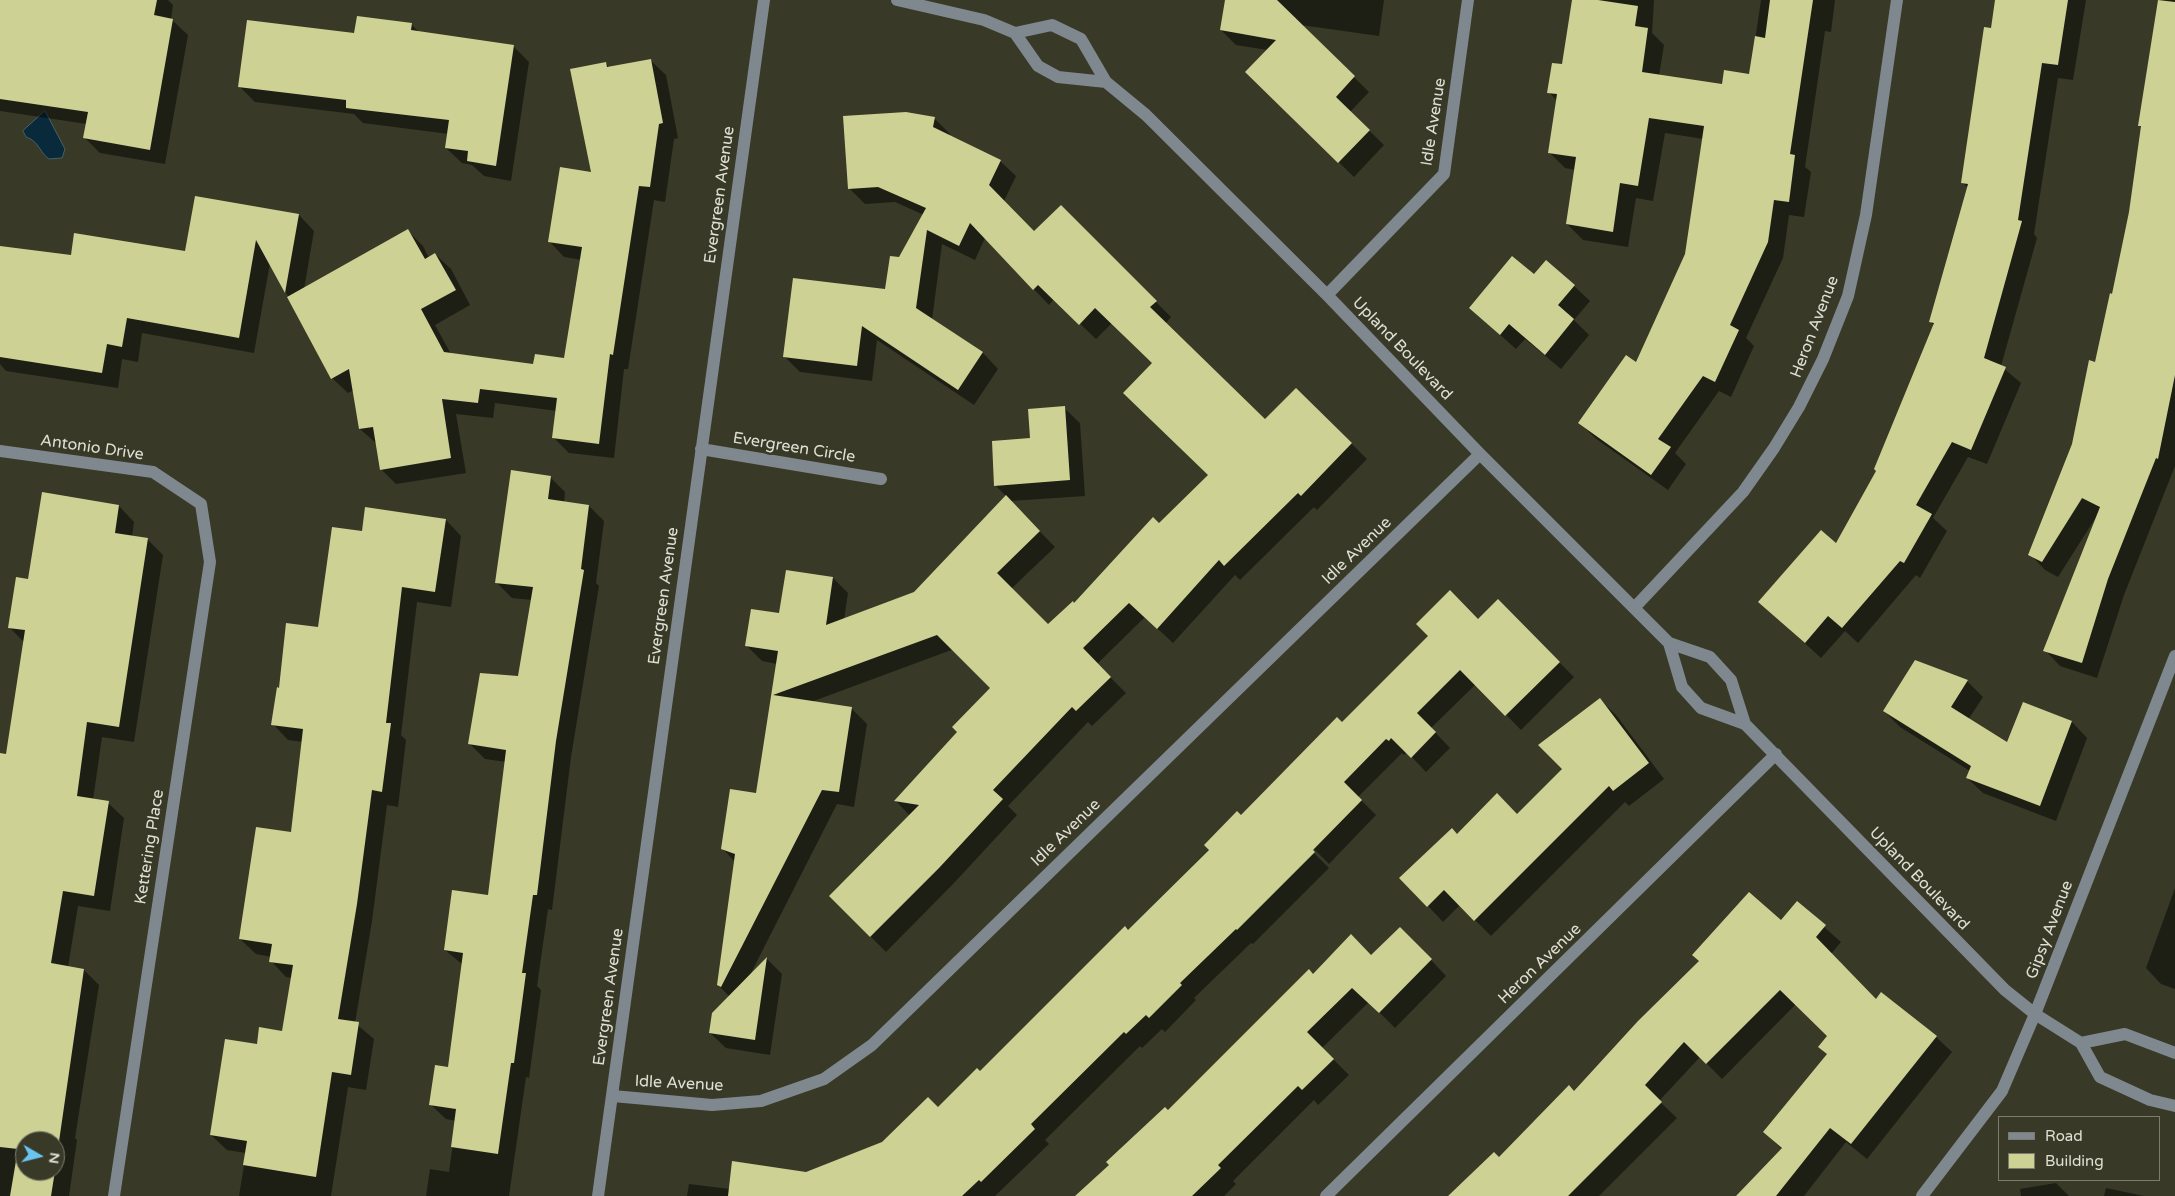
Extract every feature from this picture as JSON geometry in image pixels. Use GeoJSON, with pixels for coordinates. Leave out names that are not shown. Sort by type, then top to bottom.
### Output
{"type":"FeatureCollection","features":[{"type":"Feature","properties":{"kind":"street","name":"Evergreen Avenue"},"geometry":{"type":"LineString","coordinates":[[598,1196],[764,0]]}},
{"type":"Feature","properties":{"kind":"street"},"geometry":{"type":"LineString","coordinates":[[897,0],[984,20],[1014,33],[1038,66],[1058,77],[1106,82]]}},
{"type":"Feature","properties":{"kind":"street","name":"Idle Avenue"},"geometry":{"type":"LineString","coordinates":[[1327,294],[1444,174],[1468,0]]}},
{"type":"Feature","properties":{"kind":"street","name":"Heron Avenue"},"geometry":{"type":"LineString","coordinates":[[1635,607],[1743,492],[1800,407],[1822,359],[1848,296],[1866,215],[1897,0]]}},
{"type":"Feature","properties":{"kind":"street","name":"Upland Boulevard"},"geometry":{"type":"LineString","coordinates":[[1014,33],[1052,25],[1081,39],[1106,82],[1146,115],[1327,294],[1480,454],[1669,643],[1682,687],[1701,708],[1745,724],[2005,990],[2035,1014],[2081,1043],[2100,1077],[2150,1100],[2175,1106]]}},
{"type":"Feature","properties":{"kind":"street","name":"Evergreen Circle"},"geometry":{"type":"LineString","coordinates":[[701,449],[881,479]]}},
{"type":"Feature","properties":{"kind":"street","name":"Antonio Drive"},"geometry":{"type":"LineString","coordinates":[[0,451],[153,472],[201,504]]}},
{"type":"Feature","properties":{"kind":"street","name":"Idle Avenue"},"geometry":{"type":"LineString","coordinates":[[613,1096],[712,1105],[761,1101],[824,1079],[872,1045],[1480,454]]}},
{"type":"Feature","properties":{"kind":"street","name":"Kettering Place"},"geometry":{"type":"LineString","coordinates":[[114,1196],[210,562],[201,504]]}},
{"type":"Feature","properties":{"kind":"street","name":"Upland Boulevard"},"geometry":{"type":"LineString","coordinates":[[1669,643],[1710,657],[1731,680],[1745,724]]}},
{"type":"Feature","properties":{"kind":"street","name":"Gipsy Avenue"},"geometry":{"type":"LineString","coordinates":[[1922,1196],[2002,1091],[2035,1014],[2175,656]]}},
{"type":"Feature","properties":{"kind":"street","name":"Heron Avenue"},"geometry":{"type":"LineString","coordinates":[[1326,1196],[1776,754]]}},
{"type":"Feature","properties":{"kind":"street"},"geometry":{"type":"LineString","coordinates":[[2081,1043],[2126,1034],[2175,1053]]}},
{"type":"Feature","properties":{"kind":"water"},"geometry":{"type":"Polygon","coordinates":[[[45,111],[65,149],[62,158],[49,159],[34,141],[26,137],[23,131],[45,111]]]}},
{"type":"Feature","properties":{"kind":"building"},"geometry":{"type":"Polygon","coordinates":[[[0,0],[157,0],[154,15],[173,19],[150,150],[83,138],[88,112],[0,99],[0,0]]]}},
{"type":"Feature","properties":{"kind":"building"},"geometry":{"type":"Polygon","coordinates":[[[1225,0],[1277,0],[1355,76],[1336,97],[1370,130],[1338,163],[1245,72],[1276,40],[1220,30],[1225,0]]]}},
{"type":"Feature","properties":{"kind":"building"},"geometry":{"type":"Polygon","coordinates":[[[1572,0],[1598,0],[1638,6],[1635,26],[1648,28],[1642,72],[1722,84],[1724,70],[1749,74],[1755,36],[1765,38],[1770,0],[1813,0],[1790,154],[1795,155],[1789,202],[1774,200],[1768,242],[1730,325],[1739,330],[1715,382],[1703,376],[1658,439],[1671,447],[1651,475],[1578,423],[1626,355],[1636,362],[1685,254],[1704,126],[1649,118],[1638,186],[1620,183],[1613,232],[1566,224],[1576,157],[1548,153],[1557,94],[1547,93],[1552,63],[1562,64],[1572,0]]]}},
{"type":"Feature","properties":{"kind":"building"},"geometry":{"type":"Polygon","coordinates":[[[1995,0],[2068,0],[2058,65],[2042,63],[2018,220],[2022,221],[1984,358],[2006,367],[1971,450],[1952,442],[1916,505],[1932,514],[1904,563],[1900,561],[1842,628],[1828,616],[1805,643],[1758,602],[1821,530],[1836,543],[1876,471],[1874,469],[1934,323],[1929,322],[1968,184],[1961,183],[1984,27],[1991,28],[1995,0]]]}},
{"type":"Feature","properties":{"kind":"building"},"geometry":{"type":"Polygon","coordinates":[[[2158,0],[2175,2],[2175,375],[2158,459],[2156,458],[2108,579],[2082,663],[2043,651],[2100,507],[2082,498],[2042,562],[2028,555],[2072,444],[2089,360],[2095,362],[2110,293],[2112,294],[2129,212],[2141,126],[2138,126],[2158,0]]]}},
{"type":"Feature","properties":{"kind":"building"},"geometry":{"type":"Polygon","coordinates":[[[357,16],[412,23],[411,30],[514,45],[496,166],[467,161],[468,151],[445,148],[449,120],[346,108],[346,100],[238,87],[247,20],[354,33],[357,16]]]}},
{"type":"Feature","properties":{"kind":"building"},"geometry":{"type":"Polygon","coordinates":[[[651,59],[663,123],[659,124],[650,187],[639,186],[613,355],[610,354],[599,444],[552,438],[557,398],[480,389],[478,403],[442,399],[451,458],[380,470],[373,427],[359,429],[349,369],[331,379],[287,297],[408,229],[425,259],[435,253],[456,290],[421,309],[444,352],[533,364],[535,354],[564,358],[582,247],[548,242],[560,167],[591,172],[570,69],[606,62],[607,67],[651,59]]]}},
{"type":"Feature","properties":{"kind":"building"},"geometry":{"type":"Polygon","coordinates":[[[906,112],[935,117],[933,127],[1001,160],[989,185],[1034,231],[1061,205],[1157,301],[1150,307],[1265,419],[1296,388],[1352,443],[1301,496],[1298,493],[1224,566],[1219,560],[1157,629],[1129,603],[1083,648],[1111,677],[1076,711],[1072,707],[993,790],[1003,799],[939,868],[870,937],[829,896],[919,805],[894,801],[957,732],[952,727],[990,688],[937,635],[773,695],[852,707],[839,792],[822,790],[721,987],[717,985],[735,854],[721,849],[730,789],[756,793],[778,651],[745,646],[751,609],[779,613],[786,570],[833,577],[826,625],[914,592],[1006,495],[1040,531],[997,573],[1048,624],[1073,601],[1074,603],[1153,517],[1159,523],[1208,475],[1123,393],[1152,363],[1095,308],[1079,325],[1038,285],[1033,290],[970,223],[959,246],[927,230],[916,308],[983,352],[958,390],[862,326],[857,366],[783,357],[793,278],[885,289],[890,256],[899,257],[926,208],[878,187],[848,189],[843,116],[906,112]]]}},
{"type":"Feature","properties":{"kind":"building"},"geometry":{"type":"Polygon","coordinates":[[[195,196],[299,214],[285,293],[256,240],[239,338],[127,318],[122,347],[107,344],[102,373],[0,357],[0,246],[71,255],[74,233],[185,251],[195,196]]]}},
{"type":"Feature","properties":{"kind":"building"},"geometry":{"type":"Polygon","coordinates":[[[1512,256],[1534,274],[1546,260],[1575,285],[1558,305],[1574,319],[1545,355],[1509,324],[1500,335],[1469,308],[1512,256]]]}},
{"type":"Feature","properties":{"kind":"building"},"geometry":{"type":"Polygon","coordinates":[[[1065,406],[1070,480],[994,486],[992,441],[1030,438],[1028,409],[1065,406]]]}},
{"type":"Feature","properties":{"kind":"building"},"geometry":{"type":"Polygon","coordinates":[[[511,470],[551,476],[548,499],[589,505],[581,569],[584,570],[556,741],[537,895],[533,895],[522,973],[526,973],[514,1063],[511,1063],[498,1154],[451,1147],[456,1109],[429,1105],[435,1065],[448,1067],[463,953],[444,950],[452,890],[488,895],[506,750],[468,744],[480,673],[518,676],[533,587],[495,583],[511,470]]]}},
{"type":"Feature","properties":{"kind":"building"},"geometry":{"type":"Polygon","coordinates":[[[42,492],[119,505],[115,533],[148,538],[119,727],[87,722],[77,796],[109,801],[94,896],[63,891],[51,963],[84,969],[61,1131],[15,1131],[15,1149],[0,1147],[0,753],[6,754],[25,630],[8,628],[16,577],[28,579],[42,492]]]}},
{"type":"Feature","properties":{"kind":"building"},"geometry":{"type":"Polygon","coordinates":[[[365,507],[446,519],[435,592],[402,587],[386,723],[391,723],[382,792],[372,790],[357,904],[338,1019],[359,1022],[351,1075],[332,1072],[316,1177],[243,1165],[247,1141],[210,1135],[225,1039],[257,1044],[259,1027],[282,1031],[293,965],[269,962],[272,944],[239,939],[256,827],[291,832],[303,729],[271,725],[277,687],[279,688],[286,623],[318,627],[332,527],[362,531],[365,507]]]}},
{"type":"Feature","properties":{"kind":"building"},"geometry":{"type":"Polygon","coordinates":[[[1450,590],[1478,619],[1498,599],[1560,662],[1505,716],[1460,670],[1417,713],[1436,732],[1411,758],[1391,738],[1389,741],[1386,739],[1344,782],[1362,800],[1313,850],[1315,852],[1237,930],[1180,983],[1182,985],[1149,1018],[1146,1015],[1126,1034],[1124,1032],[1031,1124],[1035,1129],[981,1182],[979,1180],[962,1196],[728,1196],[732,1161],[806,1172],[882,1142],[928,1097],[938,1107],[977,1068],[980,1071],[1125,926],[1128,930],[1209,850],[1204,845],[1237,811],[1241,815],[1337,717],[1342,722],[1428,636],[1416,624],[1450,590]]]}},
{"type":"Feature","properties":{"kind":"building"},"geometry":{"type":"Polygon","coordinates":[[[1915,660],[1968,680],[1951,707],[2007,742],[2023,702],[2072,721],[2040,806],[1966,778],[1971,766],[1883,711],[1915,660]]]}},
{"type":"Feature","properties":{"kind":"building"},"geometry":{"type":"Polygon","coordinates":[[[1600,698],[1649,763],[1613,791],[1609,786],[1474,921],[1444,890],[1427,907],[1399,878],[1452,828],[1457,834],[1497,793],[1517,814],[1562,769],[1538,745],[1600,698]]]}},
{"type":"Feature","properties":{"kind":"building"},"geometry":{"type":"Polygon","coordinates":[[[1749,892],[1781,920],[1797,901],[1826,925],[1816,937],[1876,999],[1881,992],[1937,1036],[1851,1144],[1830,1128],[1776,1196],[1736,1196],[1782,1148],[1763,1132],[1827,1054],[1818,1047],[1827,1036],[1780,990],[1706,1064],[1684,1042],[1645,1085],[1662,1102],[1568,1196],[1448,1196],[1494,1152],[1499,1157],[1569,1085],[1574,1091],[1638,1021],[1699,961],[1692,955],[1749,892]]]}},
{"type":"Feature","properties":{"kind":"building"},"geometry":{"type":"Polygon","coordinates":[[[1400,927],[1432,959],[1379,1013],[1352,988],[1307,1032],[1334,1059],[1302,1090],[1298,1086],[1218,1165],[1221,1168],[1192,1196],[1075,1196],[1109,1165],[1106,1162],[1165,1107],[1168,1110],[1309,969],[1313,974],[1351,934],[1371,955],[1400,927]]]}},
{"type":"Feature","properties":{"kind":"building"},"geometry":{"type":"Polygon","coordinates":[[[767,957],[755,1040],[709,1033],[712,1013],[767,957]]]}},
{"type":"Feature","properties":{"kind":"building"},"geometry":{"type":"Polygon","coordinates":[[[15,1167],[15,1181],[53,1181],[51,1196],[10,1196],[15,1167]]]}}]}
